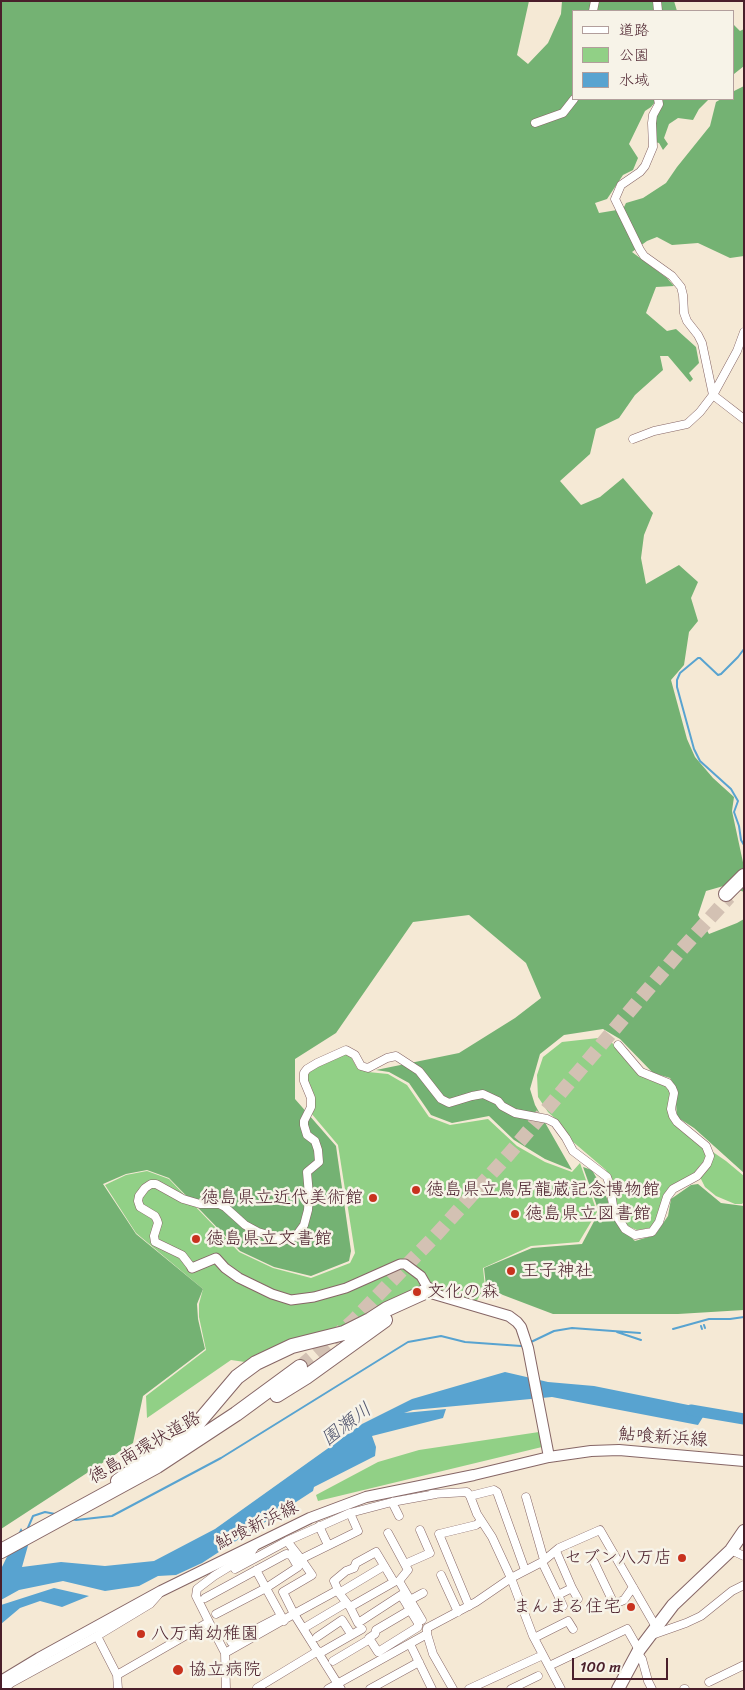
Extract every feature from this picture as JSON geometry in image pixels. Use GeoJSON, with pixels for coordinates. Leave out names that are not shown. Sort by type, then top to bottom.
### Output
{"type":"FeatureCollection","features":[{"type":"Feature","properties":{"kind":"highway"},"geometry":{"type":"LineString","coordinates":[[728,895],[742,881]]}},
{"type":"Feature","properties":{"kind":"highway"},"geometry":{"type":"LineString","coordinates":[[157,1466],[213,1434],[306,1376],[399,1310],[414,1304],[431,1292]]}},
{"type":"Feature","properties":{"kind":"highway"},"geometry":{"type":"LineString","coordinates":[[118,1481],[169,1446],[198,1423],[237,1377],[256,1363],[292,1346],[344,1333],[387,1309],[431,1292]]}},
{"type":"Feature","properties":{"kind":"highway","name":"徳島南環状道路"},"geometry":{"type":"LineString","coordinates":[[1,1546],[81,1504],[157,1466],[236,1414],[298,1365],[209,1427],[81,1504],[1,1550]]}},
{"type":"Feature","properties":{"kind":"highway"},"geometry":{"type":"LineString","coordinates":[[618,1689],[638,1651],[673,1605],[731,1550],[744,1531]]}},
{"type":"Feature","properties":{"kind":"main road"},"geometry":{"type":"LineString","coordinates":[[431,1292],[509,1316],[517,1322],[528,1348],[549,1454]]}},
{"type":"Feature","properties":{"kind":"main road","name":"鮎喰新浜線"},"geometry":{"type":"LineString","coordinates":[[1,1681],[161,1591],[310,1518],[366,1497],[391,1497],[549,1454],[619,1450],[744,1461]]}},
{"type":"Feature","properties":{"kind":"street"},"geometry":{"type":"LineString","coordinates":[[535,123],[563,113],[573,100]]}},
{"type":"Feature","properties":{"kind":"street"},"geometry":{"type":"LineString","coordinates":[[658,100],[659,104],[653,115],[652,123],[653,146],[645,166],[640,172],[621,185],[615,199],[644,256],[672,276],[681,287],[684,295],[684,313],[687,321],[702,342],[713,396],[744,419]]}},
{"type":"Feature","properties":{"kind":"street"},"geometry":{"type":"LineString","coordinates":[[633,439],[654,430],[687,424],[700,412],[713,396],[737,351],[744,332]]}},
{"type":"Feature","properties":{"kind":"street"},"geometry":{"type":"LineString","coordinates":[[431,1292],[425,1286],[421,1276],[405,1264],[400,1264],[346,1288],[314,1297],[291,1300],[272,1294],[239,1278],[225,1268],[216,1258],[192,1268],[182,1255],[155,1242],[154,1236],[158,1223],[157,1220],[155,1216],[140,1207],[139,1196],[145,1188],[151,1184],[156,1184],[183,1199],[200,1204],[219,1204],[226,1207],[245,1225],[258,1232],[285,1240],[296,1236],[304,1225],[308,1210],[307,1172],[319,1162],[315,1141],[307,1135],[304,1125],[311,1107],[311,1098],[304,1081],[304,1073],[317,1062],[346,1050],[355,1055],[361,1066],[368,1068],[387,1058],[396,1056],[419,1071],[441,1099],[450,1102],[483,1094],[498,1101],[502,1106],[515,1113],[547,1119],[555,1124],[573,1151],[607,1177],[614,1212],[625,1229],[635,1235],[652,1232],[659,1222],[667,1197],[673,1189],[697,1176],[708,1164],[710,1156],[706,1146],[677,1122],[673,1116],[671,1109],[674,1093],[668,1083],[641,1072],[618,1045]]}},
{"type":"Feature","properties":{"kind":"street"},"geometry":{"type":"LineString","coordinates":[[470,1496],[486,1491],[494,1490],[497,1492],[525,1570]]}},
{"type":"Feature","properties":{"kind":"street"},"geometry":{"type":"LineString","coordinates":[[197,1589],[287,1541],[391,1497],[408,1494],[467,1492],[481,1522],[492,1537],[511,1578],[534,1638],[560,1688]]}},
{"type":"Feature","properties":{"kind":"street"},"geometry":{"type":"LineString","coordinates":[[391,1497],[399,1516]]}},
{"type":"Feature","properties":{"kind":"street"},"geometry":{"type":"LineString","coordinates":[[526,1497],[543,1561],[563,1606]]}},
{"type":"Feature","properties":{"kind":"street"},"geometry":{"type":"LineString","coordinates":[[301,1559],[358,1531],[350,1513]]}},
{"type":"Feature","properties":{"kind":"street"},"geometry":{"type":"LineString","coordinates":[[469,1606],[439,1534],[476,1525],[481,1522]]}},
{"type":"Feature","properties":{"kind":"street"},"geometry":{"type":"LineString","coordinates":[[319,1526],[328,1545]]}},
{"type":"Feature","properties":{"kind":"street"},"geometry":{"type":"LineString","coordinates":[[406,1564],[430,1552],[420,1530]]}},
{"type":"Feature","properties":{"kind":"street"},"geometry":{"type":"LineString","coordinates":[[328,1689],[339,1686],[410,1644],[427,1631],[511,1578],[543,1561],[556,1551],[600,1530],[632,1587],[653,1631],[667,1630],[694,1620],[732,1591],[744,1585]]}},
{"type":"Feature","properties":{"kind":"street"},"geometry":{"type":"LineString","coordinates":[[388,1532],[408,1570],[399,1581],[427,1631],[433,1654],[453,1689]]}},
{"type":"Feature","properties":{"kind":"street"},"geometry":{"type":"LineString","coordinates":[[287,1541],[312,1575],[283,1592],[294,1614],[339,1686]]}},
{"type":"Feature","properties":{"kind":"street"},"geometry":{"type":"LineString","coordinates":[[226,1689],[226,1653],[196,1596],[197,1589],[250,1554],[256,1545]]}},
{"type":"Feature","properties":{"kind":"street"},"geometry":{"type":"LineString","coordinates":[[731,1550],[744,1556]]}},
{"type":"Feature","properties":{"kind":"street"},"geometry":{"type":"LineString","coordinates":[[556,1551],[578,1599]]}},
{"type":"Feature","properties":{"kind":"street"},"geometry":{"type":"LineString","coordinates":[[376,1552],[384,1566],[418,1623],[418,1627],[378,1652],[338,1591],[334,1581],[346,1571],[354,1568],[356,1563],[376,1552]]}},
{"type":"Feature","properties":{"kind":"street"},"geometry":{"type":"LineString","coordinates":[[205,1598],[289,1553],[298,1567],[266,1588],[216,1614]]}},
{"type":"Feature","properties":{"kind":"street"},"geometry":{"type":"LineString","coordinates":[[594,1562],[614,1604],[624,1600],[632,1587]]}},
{"type":"Feature","properties":{"kind":"street"},"geometry":{"type":"LineString","coordinates":[[231,1642],[294,1614],[384,1566]]}},
{"type":"Feature","properties":{"kind":"street"},"geometry":{"type":"LineString","coordinates":[[256,1570],[282,1618]]}},
{"type":"Feature","properties":{"kind":"street"},"geometry":{"type":"LineString","coordinates":[[441,1575],[458,1612]]}},
{"type":"Feature","properties":{"kind":"street"},"geometry":{"type":"LineString","coordinates":[[304,1628],[394,1582]]}},
{"type":"Feature","properties":{"kind":"street"},"geometry":{"type":"LineString","coordinates":[[558,1595],[572,1588]]}},
{"type":"Feature","properties":{"kind":"street"},"geometry":{"type":"LineString","coordinates":[[4,1689],[11,1683],[150,1604],[161,1591]]}},
{"type":"Feature","properties":{"kind":"street"},"geometry":{"type":"LineString","coordinates":[[410,1600],[423,1593]]}},
{"type":"Feature","properties":{"kind":"street"},"geometry":{"type":"LineString","coordinates":[[257,1688],[351,1634],[401,1595]]}},
{"type":"Feature","properties":{"kind":"street"},"geometry":{"type":"LineString","coordinates":[[333,1661],[375,1634],[376,1630],[410,1610]]}},
{"type":"Feature","properties":{"kind":"street"},"geometry":{"type":"LineString","coordinates":[[226,1653],[282,1618]]}},
{"type":"Feature","properties":{"kind":"street"},"geometry":{"type":"LineString","coordinates":[[317,1637],[342,1620],[351,1634]]}},
{"type":"Feature","properties":{"kind":"street"},"geometry":{"type":"LineString","coordinates":[[534,1638],[568,1621],[573,1629]]}},
{"type":"Feature","properties":{"kind":"street"},"geometry":{"type":"LineString","coordinates":[[117,1675],[209,1622]]}},
{"type":"Feature","properties":{"kind":"street"},"geometry":{"type":"LineString","coordinates":[[549,1666],[627,1629],[642,1658],[652,1689]]}},
{"type":"Feature","properties":{"kind":"street"},"geometry":{"type":"LineString","coordinates":[[96,1636],[117,1675],[118,1689]]}},
{"type":"Feature","properties":{"kind":"street"},"geometry":{"type":"LineString","coordinates":[[410,1644],[432,1689]]}},
{"type":"Feature","properties":{"kind":"street"},"geometry":{"type":"LineString","coordinates":[[469,1689],[543,1655]]}},
{"type":"Feature","properties":{"kind":"street"},"geometry":{"type":"LineString","coordinates":[[370,1689],[419,1662]]}},
{"type":"Feature","properties":{"kind":"street"},"geometry":{"type":"LineString","coordinates":[[709,1682],[744,1665]]}},
{"type":"Feature","properties":{"kind":"street"},"geometry":{"type":"LineString","coordinates":[[511,1689],[538,1676]]}},
{"type":"Feature","properties":{"kind":"green space"},"geometry":{"type":"Polygon","coordinates":[[[1,1],[529,1],[517,55],[528,64],[548,43],[561,14],[562,1],[674,1],[677,10],[572,10],[572,100],[656,101],[645,111],[629,144],[638,158],[633,170],[623,175],[607,199],[595,203],[599,213],[623,209],[626,203],[643,198],[666,183],[710,126],[716,102],[719,100],[735,100],[735,90],[744,86],[744,256],[730,258],[698,243],[672,245],[657,237],[647,241],[632,252],[667,278],[674,286],[656,287],[646,313],[667,331],[676,329],[696,347],[699,363],[689,373],[693,379],[690,382],[668,356],[660,356],[663,370],[635,395],[619,418],[596,429],[590,454],[560,481],[581,505],[600,497],[623,478],[653,513],[644,535],[641,558],[646,584],[679,565],[698,582],[691,598],[698,621],[689,632],[684,665],[671,680],[687,739],[695,757],[713,778],[734,797],[732,811],[744,867],[744,892],[727,885],[706,891],[698,915],[709,934],[744,919],[744,1173],[694,1128],[677,1117],[678,1091],[670,1078],[653,1073],[620,1039],[603,1029],[564,1035],[540,1054],[530,1089],[535,1105],[572,1170],[545,1159],[514,1140],[489,1116],[452,1123],[431,1115],[409,1083],[389,1072],[376,1070],[459,1053],[515,1018],[541,998],[526,963],[469,915],[413,922],[336,1033],[295,1059],[295,1099],[336,1146],[351,1251],[349,1261],[311,1276],[274,1267],[240,1251],[169,1178],[147,1170],[126,1174],[103,1184],[136,1234],[203,1289],[197,1304],[198,1319],[205,1349],[143,1396],[133,1443],[1,1529],[1,1]]]}},
{"type":"Feature","properties":{"kind":"green space"},"geometry":{"type":"Polygon","coordinates":[[[735,26],[740,31],[744,29],[744,66],[735,73],[735,26]]]}},
{"type":"Feature","properties":{"kind":"green space"},"geometry":{"type":"Polygon","coordinates":[[[662,100],[708,100],[699,109],[693,120],[678,118],[669,124],[664,138],[668,144],[663,150],[659,143],[655,142],[656,117],[663,103],[662,100]]]}},
{"type":"Feature","properties":{"kind":"green space"},"geometry":{"type":"Polygon","coordinates":[[[607,1037],[639,1074],[649,1080],[667,1084],[671,1089],[668,1112],[705,1147],[707,1157],[694,1173],[684,1179],[660,1210],[650,1228],[637,1230],[627,1226],[618,1208],[606,1170],[572,1141],[538,1097],[537,1075],[543,1057],[562,1042],[607,1037]]]}},
{"type":"Feature","properties":{"kind":"green space"},"geometry":{"type":"Polygon","coordinates":[[[344,1054],[351,1057],[357,1068],[368,1072],[388,1074],[407,1085],[429,1117],[450,1125],[488,1119],[517,1146],[545,1162],[572,1172],[580,1163],[597,1212],[579,1242],[531,1246],[483,1268],[485,1287],[476,1302],[451,1296],[430,1285],[354,1325],[275,1346],[245,1362],[231,1360],[147,1418],[146,1396],[206,1350],[199,1317],[199,1304],[203,1289],[136,1233],[105,1185],[126,1175],[147,1171],[169,1179],[239,1252],[273,1268],[311,1278],[350,1263],[355,1253],[338,1145],[311,1113],[307,1079],[309,1072],[323,1063],[344,1054]]]}},
{"type":"Feature","properties":{"kind":"green space"},"geometry":{"type":"Polygon","coordinates":[[[710,1150],[744,1176],[744,1202],[742,1204],[735,1204],[716,1196],[705,1187],[700,1177],[710,1150]]]}},
{"type":"Feature","properties":{"kind":"green space"},"geometry":{"type":"Polygon","coordinates":[[[583,1167],[592,1170],[604,1191],[617,1224],[635,1241],[655,1235],[668,1216],[671,1199],[691,1185],[698,1184],[721,1203],[744,1206],[744,1310],[678,1314],[553,1314],[503,1295],[486,1286],[484,1268],[532,1248],[582,1244],[599,1212],[583,1167]]]}},
{"type":"Feature","properties":{"kind":"green space"},"geometry":{"type":"Polygon","coordinates":[[[539,1432],[542,1447],[318,1501],[316,1495],[378,1462],[419,1450],[539,1432]]]}},
{"type":"Feature","properties":{"kind":"water"},"geometry":{"type":"Polygon","coordinates":[[[505,1372],[548,1382],[594,1386],[708,1409],[698,1425],[552,1397],[413,1410],[404,1413],[446,1409],[443,1418],[372,1436],[376,1447],[375,1456],[314,1487],[313,1491],[202,1563],[176,1575],[158,1576],[139,1586],[105,1591],[63,1581],[19,1590],[1,1600],[1,1569],[21,1528],[29,1542],[22,1567],[61,1562],[105,1566],[154,1561],[215,1529],[362,1424],[412,1399],[505,1372]]]}},
{"type":"Feature","properties":{"kind":"water"},"geometry":{"type":"Polygon","coordinates":[[[54,1588],[89,1596],[62,1607],[40,1601],[20,1608],[1,1624],[1,1605],[54,1588]]]}},
{"type":"Feature","properties":{"kind":"waterway"},"geometry":{"type":"LineString","coordinates":[[744,649],[721,674],[718,675],[698,658],[680,673],[677,680],[677,687],[694,749],[700,761],[731,789],[738,801],[734,812],[744,845]]}},
{"type":"Feature","properties":{"kind":"waterway"},"geometry":{"type":"LineString","coordinates":[[673,1329],[709,1319],[744,1317]]}},
{"type":"Feature","properties":{"kind":"waterway"},"geometry":{"type":"LineString","coordinates":[[531,1342],[554,1331],[572,1328],[640,1333]]}},
{"type":"Feature","properties":{"kind":"waterway"},"geometry":{"type":"LineString","coordinates":[[617,1332],[641,1340]]}},
{"type":"Feature","properties":{"kind":"waterway"},"geometry":{"type":"LineString","coordinates":[[71,1519],[112,1516],[221,1458],[408,1342],[441,1336],[465,1342],[524,1345]]}},
{"type":"Feature","properties":{"kind":"waterway","name":"園瀬川"},"geometry":{"type":"LineString","coordinates":[[691,1410],[744,1419]]}},
{"type":"Feature","properties":{"kind":"waterway"},"geometry":{"type":"LineString","coordinates":[[27,1530],[33,1516],[45,1512],[55,1514]]}},
{"type":"Feature","properties":{"kind":"tunnel"},"geometry":{"type":"LineString","coordinates":[[300,1367],[353,1321],[435,1236],[509,1154],[682,949],[729,897]]}},
{"type":"Feature","properties":{"kind":"place","name":"徳島県立鳥居龍蔵記念博物館"},"geometry":{"type":"Point","coordinates":[416,1190]}},
{"type":"Feature","properties":{"kind":"place","name":"徳島県立近代美術館"},"geometry":{"type":"Point","coordinates":[373,1198]}},
{"type":"Feature","properties":{"kind":"place","name":"徳島県立図書館"},"geometry":{"type":"Point","coordinates":[515,1214]}},
{"type":"Feature","properties":{"kind":"place","name":"徳島県立文書館"},"geometry":{"type":"Point","coordinates":[196,1239]}},
{"type":"Feature","properties":{"kind":"place","name":"王子神社"},"geometry":{"type":"Point","coordinates":[511,1271]}},
{"type":"Feature","properties":{"kind":"place","name":"文化の森"},"geometry":{"type":"Point","coordinates":[417,1292]}},
{"type":"Feature","properties":{"kind":"place","name":"セブン八万店"},"geometry":{"type":"Point","coordinates":[682,1558]}},
{"type":"Feature","properties":{"kind":"place","name":"まんまる住宅"},"geometry":{"type":"Point","coordinates":[631,1607]}},
{"type":"Feature","properties":{"kind":"place","name":"八万南幼稚園"},"geometry":{"type":"Point","coordinates":[141,1634]}},
{"type":"Feature","properties":{"kind":"place","name":"協立病院"},"geometry":{"type":"Point","coordinates":[178,1670]}}]}
